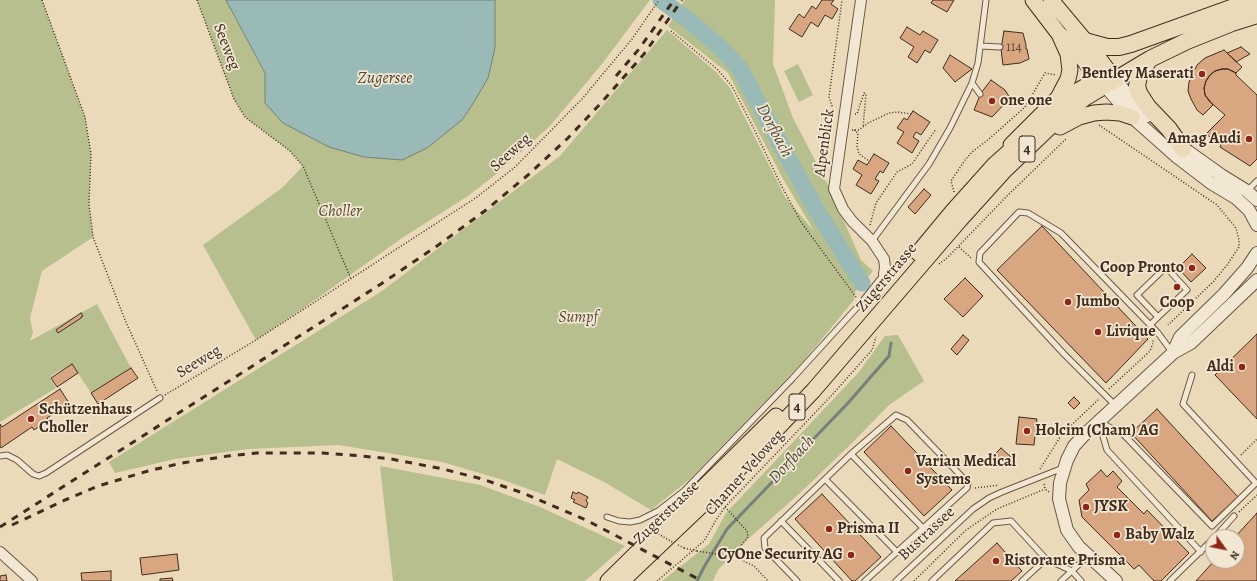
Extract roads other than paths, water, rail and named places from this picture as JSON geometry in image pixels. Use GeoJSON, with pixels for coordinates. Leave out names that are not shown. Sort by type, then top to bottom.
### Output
{"type":"FeatureCollection","features":[{"type":"Feature","properties":{"kind":"highway"},"geometry":{"type":"LineString","coordinates":[[1085,40],[1107,47],[1119,47],[1187,25],[1256,0]]}},
{"type":"Feature","properties":{"kind":"highway"},"geometry":{"type":"LineString","coordinates":[[1107,79],[1187,41],[1232,23],[1257,15]]}},
{"type":"Feature","properties":{"kind":"highway"},"geometry":{"type":"LineString","coordinates":[[1107,79],[1187,25]]}},
{"type":"Feature","properties":{"kind":"highway"},"geometry":{"type":"LineString","coordinates":[[1150,59],[1139,76],[1137,86],[1139,93],[1148,107],[1169,129],[1183,149]]}},
{"type":"Feature","properties":{"kind":"main road","name":"4"},"geometry":{"type":"LineString","coordinates":[[995,164],[1014,142],[1058,98],[1064,89],[1070,70],[1068,54],[1059,34],[1033,0]]}},
{"type":"Feature","properties":{"kind":"main road"},"geometry":{"type":"LineString","coordinates":[[1051,0],[1085,40],[1107,79]]}},
{"type":"Feature","properties":{"kind":"main road","name":"4"},"geometry":{"type":"LineString","coordinates":[[1059,34],[1107,79]]}},
{"type":"Feature","properties":{"kind":"main road","name":"Zugerstrasse"},"geometry":{"type":"LineString","coordinates":[[608,581],[806,386],[952,212],[995,164],[1059,106],[1079,90],[1107,79]]}},
{"type":"Feature","properties":{"kind":"main road","name":"Zugerstrasse"},"geometry":{"type":"LineString","coordinates":[[622,581],[724,484],[812,391],[1005,170],[1052,125],[1107,79]]}},
{"type":"Feature","properties":{"kind":"main road"},"geometry":{"type":"LineString","coordinates":[[959,221],[972,214],[1029,155],[1062,126],[1090,114],[1106,112],[1120,113],[1132,117]]}},
{"type":"Feature","properties":{"kind":"street","name":"Alpenblick"},"geometry":{"type":"LineString","coordinates":[[861,0],[839,112],[840,157],[834,189],[843,209],[869,238],[884,259],[884,274]]}},
{"type":"Feature","properties":{"kind":"street"},"geometry":{"type":"LineString","coordinates":[[1107,79],[1132,117],[1177,157],[1236,198],[1248,210],[1257,225]]}},
{"type":"Feature","properties":{"kind":"street"},"geometry":{"type":"LineString","coordinates":[[1107,79],[1154,124],[1183,149],[1247,191],[1257,200]]}},
{"type":"Feature","properties":{"kind":"street"},"geometry":{"type":"LineString","coordinates":[[1173,353],[1180,338],[1224,294],[1246,268],[1257,252]]}},
{"type":"Feature","properties":{"kind":"street"},"geometry":{"type":"LineString","coordinates":[[1116,581],[1079,547],[1066,530],[1059,499],[1060,483],[1064,467],[1074,446],[1173,353],[1191,343],[1257,280]]}},
{"type":"Feature","properties":{"kind":"street"},"geometry":{"type":"LineString","coordinates":[[0,552],[32,581]]}},
{"type":"Feature","properties":{"kind":"lane"},"geometry":{"type":"LineString","coordinates":[[869,238],[929,164],[950,128],[972,83],[978,63],[986,0]]}},
{"type":"Feature","properties":{"kind":"lane"},"geometry":{"type":"LineString","coordinates":[[980,46],[1000,46]]}},
{"type":"Feature","properties":{"kind":"lane"},"geometry":{"type":"LineString","coordinates":[[972,83],[980,94]]}},
{"type":"Feature","properties":{"kind":"lane"},"geometry":{"type":"LineString","coordinates":[[1247,191],[1257,181]]}},
{"type":"Feature","properties":{"kind":"lane"},"geometry":{"type":"LineString","coordinates":[[1116,406],[1049,338],[979,262],[980,253],[1019,212],[1028,213],[1061,233],[1158,333],[1173,353]]}},
{"type":"Feature","properties":{"kind":"lane"},"geometry":{"type":"LineString","coordinates":[[1150,325],[1187,290],[1166,267],[1137,295],[1158,317]]}},
{"type":"Feature","properties":{"kind":"lane","name":"Zugerstrasse"},"geometry":{"type":"LineString","coordinates":[[607,517],[619,521],[630,522],[640,520],[658,511],[684,491],[792,379],[861,303],[884,274]]}},
{"type":"Feature","properties":{"kind":"lane"},"geometry":{"type":"LineString","coordinates":[[1099,422],[1124,435],[1212,526],[1256,483],[1183,404],[1192,375]]}},
{"type":"Feature","properties":{"kind":"lane"},"geometry":{"type":"LineString","coordinates":[[0,456],[7,455],[17,460],[33,474],[39,476],[46,473],[160,398]]}},
{"type":"Feature","properties":{"kind":"lane"},"geometry":{"type":"LineString","coordinates":[[797,581],[765,548],[764,538],[851,454],[896,415],[907,420],[968,483],[967,488],[866,581]]}},
{"type":"Feature","properties":{"kind":"lane"},"geometry":{"type":"LineString","coordinates":[[1099,422],[1107,450],[1201,552]]}},
{"type":"Feature","properties":{"kind":"lane"},"geometry":{"type":"LineString","coordinates":[[851,454],[923,528]]}},
{"type":"Feature","properties":{"kind":"lane","name":"Bustrassee"},"geometry":{"type":"LineString","coordinates":[[896,581],[973,509],[989,498],[1064,467]]}},
{"type":"Feature","properties":{"kind":"lane"},"geometry":{"type":"LineString","coordinates":[[825,480],[897,552]]}},
{"type":"Feature","properties":{"kind":"lane"},"geometry":{"type":"LineString","coordinates":[[1222,529],[1234,516]]}},
{"type":"Feature","properties":{"kind":"lane"},"geometry":{"type":"LineString","coordinates":[[781,521],[839,581]]}},
{"type":"Feature","properties":{"kind":"lane"},"geometry":{"type":"LineString","coordinates":[[932,581],[993,523],[1011,521],[1046,559],[1072,571],[1081,581]]}},
{"type":"Feature","properties":{"kind":"lane"},"geometry":{"type":"LineString","coordinates":[[1170,581],[1205,548]]}},
{"type":"Feature","properties":{"kind":"lane"},"geometry":{"type":"LineString","coordinates":[[1061,581],[1088,556]]}},
{"type":"Feature","properties":{"kind":"lane"},"geometry":{"type":"LineString","coordinates":[[1022,581],[1046,559]]}},
{"type":"Feature","properties":{"kind":"water","name":"Zugersee"},"geometry":{"type":"Polygon","coordinates":[[[226,0],[495,0],[495,48],[488,78],[462,120],[427,148],[402,160],[364,157],[329,147],[283,123],[265,103],[265,73],[226,0]]]}},
{"type":"Feature","properties":{"kind":"waterway","name":"Dorfbach"},"geometry":{"type":"LineString","coordinates":[[661,0],[687,19],[722,49],[740,69],[815,208],[862,283]]}},
{"type":"Feature","properties":{"kind":"waterway","name":"Dorfbach"},"geometry":{"type":"LineString","coordinates":[[697,581],[727,529],[848,403],[889,356],[891,343]]}},
{"type":"Feature","properties":{"kind":"railway"},"geometry":{"type":"LineString","coordinates":[[616,76],[639,49],[674,0]]}},
{"type":"Feature","properties":{"kind":"railway"},"geometry":{"type":"LineString","coordinates":[[0,527],[381,284],[486,210],[528,175],[568,138],[601,103],[644,54],[682,0]]}},
{"type":"Feature","properties":{"kind":"railway"},"geometry":{"type":"LineString","coordinates":[[12,525],[98,486],[148,471],[182,463],[257,453],[323,453],[362,456],[391,459],[443,469],[482,479],[523,493],[588,521],[702,581]]}},
{"type":"Feature","properties":{"kind":"place","name":"Bentley Maserati"},"geometry":{"type":"Point","coordinates":[1202,74]}},
{"type":"Feature","properties":{"kind":"place","name":"one one"},"geometry":{"type":"Point","coordinates":[992,101]}},
{"type":"Feature","properties":{"kind":"place","name":"Amag Audi"},"geometry":{"type":"Point","coordinates":[1249,139]}},
{"type":"Feature","properties":{"kind":"place","name":"Coop Pronto"},"geometry":{"type":"Point","coordinates":[1192,268]}},
{"type":"Feature","properties":{"kind":"place","name":"Coop"},"geometry":{"type":"Point","coordinates":[1177,287]}},
{"type":"Feature","properties":{"kind":"place","name":"Jumbo"},"geometry":{"type":"Point","coordinates":[1068,302]}},
{"type":"Feature","properties":{"kind":"place","name":"Livique"},"geometry":{"type":"Point","coordinates":[1098,332]}},
{"type":"Feature","properties":{"kind":"place","name":"Aldi"},"geometry":{"type":"Point","coordinates":[1242,367]}},
{"type":"Feature","properties":{"kind":"place","name":"Schützenhaus Choller"},"geometry":{"type":"Point","coordinates":[31,419]}},
{"type":"Feature","properties":{"kind":"place","name":"Holcim (Cham) AG"},"geometry":{"type":"Point","coordinates":[1027,431]}},
{"type":"Feature","properties":{"kind":"place","name":"Varian Medical Systems"},"geometry":{"type":"Point","coordinates":[908,471]}},
{"type":"Feature","properties":{"kind":"place","name":"JYSK"},"geometry":{"type":"Point","coordinates":[1086,507]}},
{"type":"Feature","properties":{"kind":"place","name":"Prisma II"},"geometry":{"type":"Point","coordinates":[829,529]}},
{"type":"Feature","properties":{"kind":"place","name":"Baby Walz"},"geometry":{"type":"Point","coordinates":[1117,535]}},
{"type":"Feature","properties":{"kind":"place","name":"CyOne Security AG"},"geometry":{"type":"Point","coordinates":[851,555]}},
{"type":"Feature","properties":{"kind":"place","name":"Ristorante Prisma"},"geometry":{"type":"Point","coordinates":[996,561]}},
{"type":"Feature","properties":{"kind":"park label","name":"Choller"},"geometry":{"type":"Point","coordinates":[340,212]}},
{"type":"Feature","properties":{"kind":"park label","name":"Sumpf"},"geometry":{"type":"Point","coordinates":[578,318]}}]}
